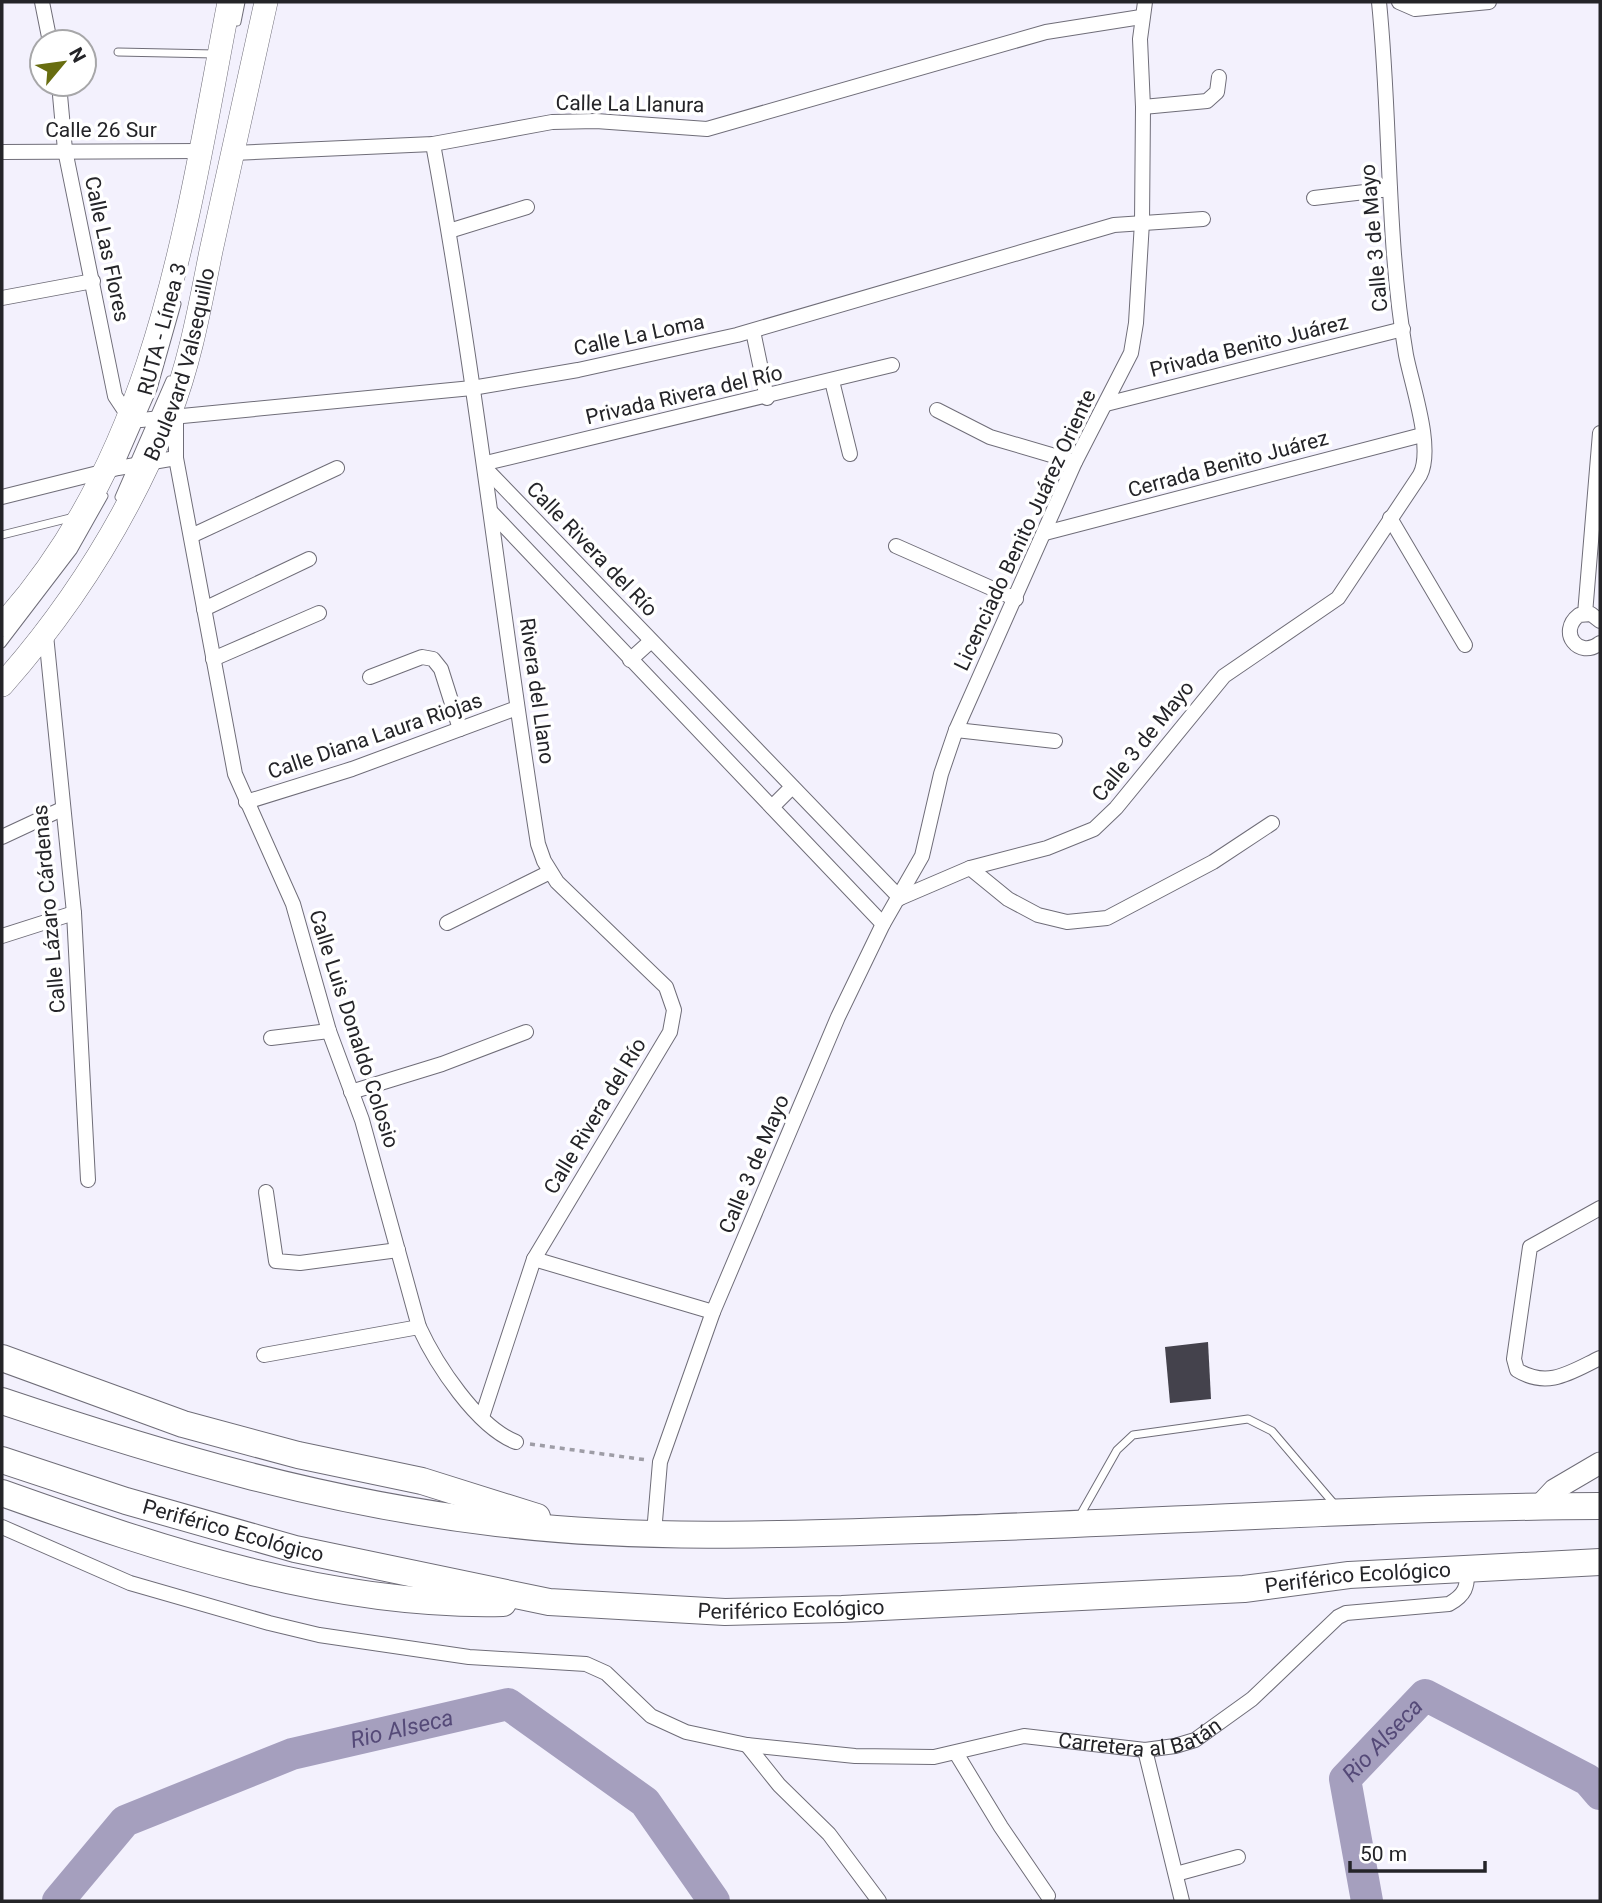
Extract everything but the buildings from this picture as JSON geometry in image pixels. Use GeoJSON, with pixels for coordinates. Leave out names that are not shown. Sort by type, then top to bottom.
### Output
{"type":"FeatureCollection","features":[{"type":"Feature","properties":{"kind":"highway"},"geometry":{"type":"LineString","coordinates":[[2,1358],[183,1424],[298,1455],[422,1481],[483,1498],[571,1529]]}},
{"type":"Feature","properties":{"kind":"highway"},"geometry":{"type":"LineString","coordinates":[[2,1401],[158,1453],[286,1487],[496,1523],[571,1529],[759,1536],[1074,1525],[1340,1511],[1600,1506]]}},
{"type":"Feature","properties":{"kind":"highway","name":"Periférico Ecológico"},"geometry":{"type":"LineString","coordinates":[[2,1460],[126,1501],[295,1549],[549,1602],[724,1612],[842,1609],[1244,1588],[1314,1578],[1600,1562]]}},
{"type":"Feature","properties":{"kind":"highway"},"geometry":{"type":"LineString","coordinates":[[2,1493],[240,1569],[308,1585],[464,1604],[549,1602]]}},
{"type":"Feature","properties":{"kind":"main road","name":"Boulevard Valsequillo"},"geometry":{"type":"LineString","coordinates":[[2,625],[155,417],[159,333],[223,61],[229,2]]}},
{"type":"Feature","properties":{"kind":"main road","name":"Boulevard Valsequillo"},"geometry":{"type":"LineString","coordinates":[[2,685],[39,630],[102,552],[140,464],[155,417],[191,345],[266,2]]}},
{"type":"Feature","properties":{"kind":"street"},"geometry":{"type":"LineString","coordinates":[[42,2],[47,28]]}},
{"type":"Feature","properties":{"kind":"street","name":"Licenciado Benito Juárez Oriente"},"geometry":{"type":"LineString","coordinates":[[900,898],[926,846],[938,786],[956,730],[1075,462],[1131,353],[1135,339],[1142,222],[1141,17],[1145,2]]}},
{"type":"Feature","properties":{"kind":"street","name":"Calle 3 de Mayo"},"geometry":{"type":"LineString","coordinates":[[654,1532],[660,1462],[713,1312],[838,1017],[883,924],[900,898],[970,868],[1078,838],[1100,824],[1224,676],[1338,598],[1423,469],[1422,435],[1403,330],[1390,189],[1379,2]]}},
{"type":"Feature","properties":{"kind":"street"},"geometry":{"type":"LineString","coordinates":[[1399,2],[1415,9],[1489,2]]}},
{"type":"Feature","properties":{"kind":"street","name":"Calle La Llanura"},"geometry":{"type":"LineString","coordinates":[[233,153],[433,144],[552,122],[596,121],[707,129],[1046,32],[1141,17]]}},
{"type":"Feature","properties":{"kind":"street"},"geometry":{"type":"LineString","coordinates":[[1143,107],[1208,101],[1217,92],[1219,77]]}},
{"type":"Feature","properties":{"kind":"street","name":"Calle Las Flores"},"geometry":{"type":"LineString","coordinates":[[60,98],[65,150],[115,396],[155,417]]}},
{"type":"Feature","properties":{"kind":"street","name":"Calle Rivera del Río"},"geometry":{"type":"LineString","coordinates":[[433,144],[492,513]]}},
{"type":"Feature","properties":{"kind":"street","name":"Calle 26 Sur"},"geometry":{"type":"LineString","coordinates":[[2,152],[200,151]]}},
{"type":"Feature","properties":{"kind":"street"},"geometry":{"type":"LineString","coordinates":[[1314,198],[1390,189]]}},
{"type":"Feature","properties":{"kind":"street"},"geometry":{"type":"LineString","coordinates":[[449,232],[527,207]]}},
{"type":"Feature","properties":{"kind":"street","name":"Calle La Loma"},"geometry":{"type":"LineString","coordinates":[[155,417],[472,388],[578,370],[753,331],[1114,225],[1203,219]]}},
{"type":"Feature","properties":{"kind":"street"},"geometry":{"type":"LineString","coordinates":[[2,298],[93,281]]}},
{"type":"Feature","properties":{"kind":"street","name":"Privada Benito Juárez"},"geometry":{"type":"LineString","coordinates":[[1106,404],[1403,330]]}},
{"type":"Feature","properties":{"kind":"street"},"geometry":{"type":"LineString","coordinates":[[753,331],[766,398]]}},
{"type":"Feature","properties":{"kind":"street","name":"Privada Rivera del Río"},"geometry":{"type":"LineString","coordinates":[[486,466],[892,365]]}},
{"type":"Feature","properties":{"kind":"street"},"geometry":{"type":"LineString","coordinates":[[832,381],[850,454]]}},
{"type":"Feature","properties":{"kind":"street"},"geometry":{"type":"LineString","coordinates":[[937,410],[990,438],[1075,462]]}},
{"type":"Feature","properties":{"kind":"street","name":"Calle Luis Donaldo Colosio"},"geometry":{"type":"LineString","coordinates":[[155,417],[176,458],[228,747],[246,803],[286,886],[329,1031],[351,1092],[419,1327],[435,1359],[482,1417],[496,1431],[516,1442]]}},
{"type":"Feature","properties":{"kind":"street"},"geometry":{"type":"LineString","coordinates":[[1600,433],[1585,614],[1570,625],[1570,638],[1574,644],[1587,649],[1600,643]]}},
{"type":"Feature","properties":{"kind":"street","name":"Cerrada Benito Juárez"},"geometry":{"type":"LineString","coordinates":[[1045,533],[1422,435]]}},
{"type":"Feature","properties":{"kind":"street"},"geometry":{"type":"LineString","coordinates":[[2,496],[111,476],[140,464],[176,458]]}},
{"type":"Feature","properties":{"kind":"street","name":"Calle Rivera del Río"},"geometry":{"type":"LineString","coordinates":[[486,466],[900,898]]}},
{"type":"Feature","properties":{"kind":"street"},"geometry":{"type":"LineString","coordinates":[[191,536],[337,468]]}},
{"type":"Feature","properties":{"kind":"street"},"geometry":{"type":"LineString","coordinates":[[492,513],[883,924]]}},
{"type":"Feature","properties":{"kind":"street","name":"Rivera del Llano"},"geometry":{"type":"LineString","coordinates":[[492,513],[538,844],[550,872]]}},
{"type":"Feature","properties":{"kind":"street"},"geometry":{"type":"LineString","coordinates":[[1390,518],[1465,645]]}},
{"type":"Feature","properties":{"kind":"street"},"geometry":{"type":"LineString","coordinates":[[896,546],[1016,598]]}},
{"type":"Feature","properties":{"kind":"street"},"geometry":{"type":"LineString","coordinates":[[204,609],[309,559]]}},
{"type":"Feature","properties":{"kind":"street"},"geometry":{"type":"LineString","coordinates":[[213,659],[319,612]]}},
{"type":"Feature","properties":{"kind":"street"},"geometry":{"type":"LineString","coordinates":[[1585,614],[1600,621]]}},
{"type":"Feature","properties":{"kind":"street","name":"Calle Lázaro Cárdenas"},"geometry":{"type":"LineString","coordinates":[[39,630],[74,913],[88,1180]]}},
{"type":"Feature","properties":{"kind":"street"},"geometry":{"type":"LineString","coordinates":[[630,660],[651,641]]}},
{"type":"Feature","properties":{"kind":"street"},"geometry":{"type":"LineString","coordinates":[[370,677],[422,657],[433,659],[441,669],[460,729]]}},
{"type":"Feature","properties":{"kind":"street","name":"Calle Diana Laura Riojas"},"geometry":{"type":"LineString","coordinates":[[246,803],[352,769],[517,708]]}},
{"type":"Feature","properties":{"kind":"street"},"geometry":{"type":"LineString","coordinates":[[956,730],[1055,741]]}},
{"type":"Feature","properties":{"kind":"street"},"geometry":{"type":"LineString","coordinates":[[772,807],[792,787]]}},
{"type":"Feature","properties":{"kind":"street"},"geometry":{"type":"LineString","coordinates":[[2,837],[62,808]]}},
{"type":"Feature","properties":{"kind":"street"},"geometry":{"type":"LineString","coordinates":[[970,868],[1008,899],[1038,915],[1067,922],[1107,918],[1213,862],[1272,822]]}},
{"type":"Feature","properties":{"kind":"street"},"geometry":{"type":"LineString","coordinates":[[447,923],[550,872]]}},
{"type":"Feature","properties":{"kind":"street","name":"Calle Rivera del Río"},"geometry":{"type":"LineString","coordinates":[[482,1417],[534,1259],[674,1021],[671,998],[666,988],[550,872]]}},
{"type":"Feature","properties":{"kind":"street"},"geometry":{"type":"LineString","coordinates":[[2,936],[74,913]]}},
{"type":"Feature","properties":{"kind":"street"},"geometry":{"type":"LineString","coordinates":[[271,1038],[329,1031]]}},
{"type":"Feature","properties":{"kind":"street"},"geometry":{"type":"LineString","coordinates":[[351,1092],[442,1064],[526,1032]]}},
{"type":"Feature","properties":{"kind":"street"},"geometry":{"type":"LineString","coordinates":[[266,1192],[276,1261],[300,1263],[398,1251]]}},
{"type":"Feature","properties":{"kind":"street"},"geometry":{"type":"LineString","coordinates":[[1600,1208],[1530,1247],[1514,1359],[1517,1370],[1529,1377],[1549,1381],[1600,1358]]}},
{"type":"Feature","properties":{"kind":"street"},"geometry":{"type":"LineString","coordinates":[[534,1259],[713,1312]]}},
{"type":"Feature","properties":{"kind":"street"},"geometry":{"type":"LineString","coordinates":[[264,1355],[419,1327]]}},
{"type":"Feature","properties":{"kind":"street"},"geometry":{"type":"LineString","coordinates":[[1539,1506],[1565,1482],[1600,1463]]}},
{"type":"Feature","properties":{"kind":"street","name":"Carretera al Batán"},"geometry":{"type":"LineString","coordinates":[[2,1527],[131,1583],[319,1636],[469,1657],[586,1664],[606,1674],[640,1707],[666,1724],[701,1736],[747,1745],[899,1759],[956,1753],[1024,1736],[1145,1750],[1195,1740],[1252,1699],[1338,1617],[1346,1613],[1449,1604],[1462,1597],[1468,1584],[1466,1569]]}},
{"type":"Feature","properties":{"kind":"street"},"geometry":{"type":"LineString","coordinates":[[747,1745],[779,1785],[829,1834],[879,1901]]}},
{"type":"Feature","properties":{"kind":"street"},"geometry":{"type":"LineString","coordinates":[[1145,1750],[1182,1901]]}},
{"type":"Feature","properties":{"kind":"street"},"geometry":{"type":"LineString","coordinates":[[956,1753],[1001,1827],[1048,1896]]}},
{"type":"Feature","properties":{"kind":"street"},"geometry":{"type":"LineString","coordinates":[[1176,1874],[1238,1857]]}},
{"type":"Feature","properties":{"kind":"lane"},"geometry":{"type":"LineString","coordinates":[[235,28],[241,2]]}},
{"type":"Feature","properties":{"kind":"lane"},"geometry":{"type":"LineString","coordinates":[[118,52],[223,61],[180,287]]}},
{"type":"Feature","properties":{"kind":"lane"},"geometry":{"type":"LineString","coordinates":[[155,417],[178,300]]}},
{"type":"Feature","properties":{"kind":"lane","name":"RUTA - Línea 3"},"geometry":{"type":"LineString","coordinates":[[155,417],[172,375]]}},
{"type":"Feature","properties":{"kind":"lane"},"geometry":{"type":"LineString","coordinates":[[115,505],[140,464]]}},
{"type":"Feature","properties":{"kind":"lane"},"geometry":{"type":"LineString","coordinates":[[2,644],[73,551],[111,476]]}},
{"type":"Feature","properties":{"kind":"lane"},"geometry":{"type":"LineString","coordinates":[[2,535],[81,515]]}},
{"type":"Feature","properties":{"kind":"lane"},"geometry":{"type":"LineString","coordinates":[[39,630],[99,535]]}},
{"type":"Feature","properties":{"kind":"lane"},"geometry":{"type":"LineString","coordinates":[[1074,1525],[1116,1450],[1133,1435],[1248,1419],[1272,1431],[1340,1511]]}},
{"type":"Feature","properties":{"kind":"path"},"geometry":{"type":"LineString","coordinates":[[516,1442],[660,1462]]}},
{"type":"Feature","properties":{"kind":"waterway","name":"Rio Alseca"},"geometry":{"type":"LineString","coordinates":[[1367,1901],[1345,1779],[1425,1695],[1588,1780],[1600,1794]]}},
{"type":"Feature","properties":{"kind":"waterway","name":"Rio Alseca"},"geometry":{"type":"LineString","coordinates":[[58,1901],[125,1821],[292,1754],[508,1704],[645,1802],[714,1901]]}}]}
